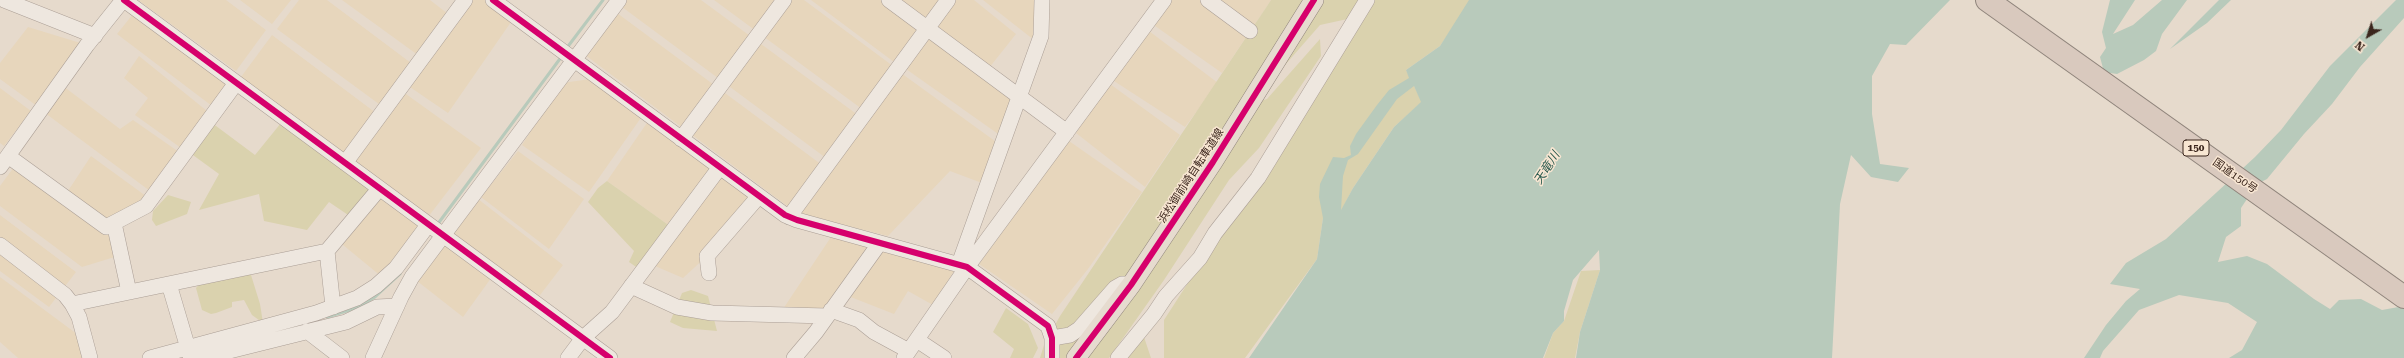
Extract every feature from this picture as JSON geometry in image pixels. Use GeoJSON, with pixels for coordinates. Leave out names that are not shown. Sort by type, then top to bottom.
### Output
{"type":"FeatureCollection","features":[{"type":"Feature","properties":{"kind":"highway","name":"国道150号"},"geometry":{"type":"LineString","coordinates":[[1987,0],[2404,296]]}},
{"type":"Feature","properties":{"kind":"main road","name":"浜松御前崎自転車道線"},"geometry":{"type":"LineString","coordinates":[[1076,358],[1132,284],[1213,162],[1314,0]]}},
{"type":"Feature","properties":{"kind":"street"},"geometry":{"type":"LineString","coordinates":[[4,0],[95,36]]}},
{"type":"Feature","properties":{"kind":"street"},"geometry":{"type":"LineString","coordinates":[[236,83],[146,206],[106,227],[4,161],[123,0],[236,83],[344,163],[428,226],[610,358]]}},
{"type":"Feature","properties":{"kind":"street"},"geometry":{"type":"LineString","coordinates":[[344,163],[465,0]]}},
{"type":"Feature","properties":{"kind":"street"},"geometry":{"type":"LineString","coordinates":[[494,0],[573,60],[789,217],[879,244],[963,265],[1048,326],[1052,338],[1052,358]]}},
{"type":"Feature","properties":{"kind":"street"},"geometry":{"type":"LineString","coordinates":[[373,358],[412,277],[619,0]]}},
{"type":"Feature","properties":{"kind":"street"},"geometry":{"type":"LineString","coordinates":[[681,139],[784,0]]}},
{"type":"Feature","properties":{"kind":"street"},"geometry":{"type":"LineString","coordinates":[[889,0],[1067,132]]}},
{"type":"Feature","properties":{"kind":"street"},"geometry":{"type":"LineString","coordinates":[[789,217],[948,0]]}},
{"type":"Feature","properties":{"kind":"street"},"geometry":{"type":"LineString","coordinates":[[963,265],[1041,36],[1042,0]]}},
{"type":"Feature","properties":{"kind":"street"},"geometry":{"type":"LineString","coordinates":[[910,350],[963,265],[1067,132],[1164,0]]}},
{"type":"Feature","properties":{"kind":"street"},"geometry":{"type":"LineString","coordinates":[[1208,0],[1250,31]]}},
{"type":"Feature","properties":{"kind":"street"},"geometry":{"type":"LineString","coordinates":[[1118,358],[1154,314],[1166,296],[1200,258],[1215,233],[1258,178],[1367,0]]}},
{"type":"Feature","properties":{"kind":"street"},"geometry":{"type":"LineString","coordinates":[[568,358],[583,338],[612,312],[720,167]]}},
{"type":"Feature","properties":{"kind":"street"},"geometry":{"type":"LineString","coordinates":[[72,304],[328,251],[379,189]]}},
{"type":"Feature","properties":{"kind":"street"},"geometry":{"type":"LineString","coordinates":[[709,273],[707,256],[759,196]]}},
{"type":"Feature","properties":{"kind":"street"},"geometry":{"type":"LineString","coordinates":[[114,222],[129,292]]}},
{"type":"Feature","properties":{"kind":"street"},"geometry":{"type":"LineString","coordinates":[[150,358],[189,352],[358,298],[376,286],[396,268],[428,226]]}},
{"type":"Feature","properties":{"kind":"street"},"geometry":{"type":"LineString","coordinates":[[794,358],[879,244]]}},
{"type":"Feature","properties":{"kind":"street"},"geometry":{"type":"LineString","coordinates":[[0,245],[65,295],[80,317],[90,358]]}},
{"type":"Feature","properties":{"kind":"street"},"geometry":{"type":"LineString","coordinates":[[328,251],[333,307]]}},
{"type":"Feature","properties":{"kind":"street"},"geometry":{"type":"LineString","coordinates":[[169,284],[189,352]]}},
{"type":"Feature","properties":{"kind":"street"},"geometry":{"type":"LineString","coordinates":[[1052,338],[1070,335],[1080,329],[1115,288],[1122,284],[1132,284]]}},
{"type":"Feature","properties":{"kind":"street"},"geometry":{"type":"LineString","coordinates":[[631,286],[676,308],[712,313],[829,313],[859,320],[874,332],[910,350],[944,358]]}},
{"type":"Feature","properties":{"kind":"street"},"geometry":{"type":"LineString","coordinates":[[201,358],[346,322],[377,307],[397,306]]}},
{"type":"Feature","properties":{"kind":"street"},"geometry":{"type":"LineString","coordinates":[[307,331],[342,358]]}},
{"type":"Feature","properties":{"kind":"shaded area"},"geometry":{"type":"Polygon","coordinates":[[[138,0],[226,0],[266,30],[236,71],[138,0]]]}},
{"type":"Feature","properties":{"kind":"shaded area"},"geometry":{"type":"Polygon","coordinates":[[[240,0],[291,0],[272,24],[240,0]]]}},
{"type":"Feature","properties":{"kind":"shaded area"},"geometry":{"type":"Polygon","coordinates":[[[299,0],[327,0],[415,66],[383,107],[277,29],[299,0]]]}},
{"type":"Feature","properties":{"kind":"shaded area"},"geometry":{"type":"Polygon","coordinates":[[[342,0],[430,0],[452,17],[465,0],[489,0],[511,22],[448,113],[404,83],[422,58],[342,0]]]}},
{"type":"Feature","properties":{"kind":"shaded area"},"geometry":{"type":"Polygon","coordinates":[[[621,0],[701,0],[862,118],[830,161],[618,4],[621,0]]]}},
{"type":"Feature","properties":{"kind":"shaded area"},"geometry":{"type":"Polygon","coordinates":[[[714,0],[804,0],[897,69],[866,112],[714,0]]]}},
{"type":"Feature","properties":{"kind":"shaded area"},"geometry":{"type":"Polygon","coordinates":[[[811,0],[883,0],[924,30],[898,65],[811,0]]]}},
{"type":"Feature","properties":{"kind":"shaded area"},"geometry":{"type":"Polygon","coordinates":[[[898,0],[947,0],[929,24],[898,0]]]}},
{"type":"Feature","properties":{"kind":"shaded area"},"geometry":{"type":"Polygon","coordinates":[[[956,0],[974,0],[1016,34],[989,68],[935,29],[956,0]]]}},
{"type":"Feature","properties":{"kind":"shaded area"},"geometry":{"type":"Polygon","coordinates":[[[983,0],[1041,0],[1034,40],[983,0]]]}},
{"type":"Feature","properties":{"kind":"shaded area"},"geometry":{"type":"Polygon","coordinates":[[[1164,0],[1271,0],[1222,73],[1148,21],[1164,0]]]}},
{"type":"Feature","properties":{"kind":"shaded area"},"geometry":{"type":"Polygon","coordinates":[[[1271,0],[1307,0],[1256,102],[1267,99],[1320,39],[1321,56],[1259,148],[1229,180],[1164,280],[1109,358],[1040,358],[1044,345],[1060,316],[1271,0]]]}},
{"type":"Feature","properties":{"kind":"shaded area"},"geometry":{"type":"Polygon","coordinates":[[[1320,0],[1362,0],[1352,18],[1320,25],[1271,81],[1320,0]]]}},
{"type":"Feature","properties":{"kind":"shaded area"},"geometry":{"type":"Polygon","coordinates":[[[1371,0],[1472,0],[1440,46],[1406,70],[1422,102],[1394,127],[1353,188],[1341,211],[1323,218],[1317,259],[1245,358],[1164,358],[1164,320],[1371,0]]]}},
{"type":"Feature","properties":{"kind":"shaded area"},"geometry":{"type":"Polygon","coordinates":[[[137,9],[232,80],[212,106],[117,34],[137,9]]]}},
{"type":"Feature","properties":{"kind":"shaded area"},"geometry":{"type":"Polygon","coordinates":[[[613,10],[822,165],[790,208],[581,52],[613,10]]]}},
{"type":"Feature","properties":{"kind":"shaded area"},"geometry":{"type":"Polygon","coordinates":[[[28,27],[87,45],[37,106],[0,79],[0,63],[28,27]]]}},
{"type":"Feature","properties":{"kind":"shaded area"},"geometry":{"type":"Polygon","coordinates":[[[1149,31],[1218,83],[1185,127],[1114,81],[1149,31]]]}},
{"type":"Feature","properties":{"kind":"shaded area"},"geometry":{"type":"Polygon","coordinates":[[[272,35],[376,113],[346,154],[241,77],[272,35]]]}},
{"type":"Feature","properties":{"kind":"shaded area"},"geometry":{"type":"Polygon","coordinates":[[[930,35],[1015,97],[1001,136],[906,69],[930,35]]]}},
{"type":"Feature","properties":{"kind":"shaded area"},"geometry":{"type":"Polygon","coordinates":[[[139,56],[207,111],[181,148],[135,115],[148,98],[124,78],[139,56]]]}},
{"type":"Feature","properties":{"kind":"shaded area"},"geometry":{"type":"Polygon","coordinates":[[[901,73],[999,144],[982,183],[950,171],[888,236],[800,214],[901,73]]]}},
{"type":"Feature","properties":{"kind":"shaded area"},"geometry":{"type":"Polygon","coordinates":[[[598,78],[645,112],[589,192],[522,145],[562,83],[598,78]]]}},
{"type":"Feature","properties":{"kind":"shaded area"},"geometry":{"type":"Polygon","coordinates":[[[1110,84],[1180,135],[1145,187],[1076,133],[1110,84]]]}},
{"type":"Feature","properties":{"kind":"shaded area"},"geometry":{"type":"Polygon","coordinates":[[[63,86],[120,129],[133,120],[179,152],[150,191],[41,110],[63,86]]]}},
{"type":"Feature","properties":{"kind":"shaded area"},"geometry":{"type":"Polygon","coordinates":[[[0,88],[31,111],[4,146],[0,143],[0,88]]]}},
{"type":"Feature","properties":{"kind":"shaded area"},"geometry":{"type":"Polygon","coordinates":[[[399,89],[481,148],[382,277],[337,240],[379,189],[345,163],[399,89]]]}},
{"type":"Feature","properties":{"kind":"shaded area"},"geometry":{"type":"Polygon","coordinates":[[[651,117],[759,196],[707,256],[683,278],[648,263],[674,229],[607,181],[651,117]]]}},
{"type":"Feature","properties":{"kind":"shaded area"},"geometry":{"type":"Polygon","coordinates":[[[208,120],[255,155],[281,123],[377,192],[354,219],[329,202],[307,230],[264,221],[259,194],[199,210],[219,174],[186,150],[208,120]]]}},
{"type":"Feature","properties":{"kind":"shaded area"},"geometry":{"type":"Polygon","coordinates":[[[1069,141],[1142,192],[1088,269],[1052,314],[979,264],[1069,141]]]}},
{"type":"Feature","properties":{"kind":"shaded area"},"geometry":{"type":"Polygon","coordinates":[[[518,151],[584,199],[549,249],[481,197],[518,151]]]}},
{"type":"Feature","properties":{"kind":"shaded area"},"geometry":{"type":"Polygon","coordinates":[[[91,156],[150,199],[112,225],[64,197],[91,156]]]}},
{"type":"Feature","properties":{"kind":"shaded area"},"geometry":{"type":"Polygon","coordinates":[[[17,163],[108,231],[121,255],[82,267],[0,206],[0,186],[17,163]]]}},
{"type":"Feature","properties":{"kind":"shaded area"},"geometry":{"type":"Polygon","coordinates":[[[607,181],[674,229],[642,271],[629,262],[634,251],[588,202],[598,188],[607,181]]]}},
{"type":"Feature","properties":{"kind":"shaded area"},"geometry":{"type":"Polygon","coordinates":[[[168,195],[191,202],[187,214],[156,226],[152,220],[153,211],[168,195]]]}},
{"type":"Feature","properties":{"kind":"shaded area"},"geometry":{"type":"Polygon","coordinates":[[[478,199],[563,265],[534,303],[494,274],[463,317],[412,277],[478,199]]]}},
{"type":"Feature","properties":{"kind":"shaded area"},"geometry":{"type":"Polygon","coordinates":[[[0,215],[76,272],[49,307],[0,271],[0,215]]]}},
{"type":"Feature","properties":{"kind":"shaded area"},"geometry":{"type":"Polygon","coordinates":[[[831,237],[954,271],[933,305],[908,291],[894,314],[843,294],[827,316],[779,315],[831,237]]]}},
{"type":"Feature","properties":{"kind":"shaded area"},"geometry":{"type":"Polygon","coordinates":[[[240,269],[251,275],[260,304],[263,323],[252,315],[244,300],[232,302],[232,307],[216,313],[211,314],[202,310],[196,288],[201,282],[240,269]]]}},
{"type":"Feature","properties":{"kind":"shaded area"},"geometry":{"type":"Polygon","coordinates":[[[1600,270],[1580,332],[1575,358],[1544,358],[1553,333],[1564,321],[1581,271],[1600,270]]]}},
{"type":"Feature","properties":{"kind":"shaded area"},"geometry":{"type":"Polygon","coordinates":[[[0,277],[85,340],[90,358],[18,358],[0,342],[0,277]]]}},
{"type":"Feature","properties":{"kind":"shaded area"},"geometry":{"type":"Polygon","coordinates":[[[691,290],[708,296],[717,331],[683,328],[670,322],[682,293],[691,290]]]}},
{"type":"Feature","properties":{"kind":"shaded area"},"geometry":{"type":"Polygon","coordinates":[[[1006,308],[1028,324],[1038,348],[1033,358],[1010,358],[1014,349],[993,332],[1006,308]]]}},
{"type":"Feature","properties":{"kind":"shaded area"},"geometry":{"type":"Polygon","coordinates":[[[1144,337],[1151,358],[1127,358],[1144,337]]]}},
{"type":"Feature","properties":{"kind":"water","name":"天竜川"},"geometry":{"type":"Polygon","coordinates":[[[1469,0],[1950,0],[1906,45],[1890,44],[1872,76],[1872,114],[1880,164],[1909,168],[1898,182],[1871,177],[1851,155],[1840,204],[1832,358],[1576,358],[1580,332],[1600,270],[1599,250],[1573,280],[1564,311],[1564,321],[1553,333],[1543,358],[1249,358],[1317,259],[1323,218],[1319,197],[1320,184],[1333,157],[1344,158],[1351,155],[1350,146],[1356,134],[1389,90],[1409,78],[1406,70],[1440,46],[1469,0]],[[1414,86],[1397,99],[1358,154],[1348,160],[1343,176],[1341,210],[1353,188],[1394,127],[1421,102],[1414,86]]]}},
{"type":"Feature","properties":{"kind":"water"},"geometry":{"type":"Polygon","coordinates":[[[2110,0],[2135,0],[2113,34],[2133,25],[2162,0],[2187,0],[2162,34],[2156,51],[2144,60],[2117,74],[2104,72],[2100,57],[2106,48],[2102,32],[2110,0]]]}},
{"type":"Feature","properties":{"kind":"water"},"geometry":{"type":"Polygon","coordinates":[[[2219,0],[2231,0],[2207,23],[2170,49],[2219,0]]]}},
{"type":"Feature","properties":{"kind":"water"},"geometry":{"type":"Polygon","coordinates":[[[2396,0],[2404,0],[2404,18],[2360,67],[2332,104],[2304,134],[2267,179],[2257,184],[2241,208],[2241,226],[2226,237],[2218,262],[2247,256],[2267,264],[2330,309],[2339,300],[2361,299],[2382,310],[2404,306],[2404,358],[2229,358],[2242,350],[2257,322],[2228,303],[2179,295],[2139,310],[2103,351],[2100,358],[2084,358],[2106,325],[2126,301],[2140,289],[2110,284],[2126,263],[2166,239],[2255,157],[2281,130],[2330,66],[2396,0]]]}},
{"type":"Feature","properties":{"kind":"waterway"},"geometry":{"type":"LineString","coordinates":[[566,49],[603,0]]}},
{"type":"Feature","properties":{"kind":"waterway"},"geometry":{"type":"LineString","coordinates":[[437,225],[562,56]]}},
{"type":"Feature","properties":{"kind":"waterway"},"geometry":{"type":"LineString","coordinates":[[327,317],[356,308],[375,297],[400,274]]}},
{"type":"Feature","properties":{"kind":"cycle path"},"geometry":{"type":"LineString","coordinates":[[124,0],[610,358]]}},
{"type":"Feature","properties":{"kind":"cycle path"},"geometry":{"type":"LineString","coordinates":[[493,0],[785,215],[797,220],[967,267],[1048,326],[1052,338],[1052,358]]}},
{"type":"Feature","properties":{"kind":"cycle path"},"geometry":{"type":"LineString","coordinates":[[1076,358],[1131,285],[1213,162],[1314,0]]}}]}
